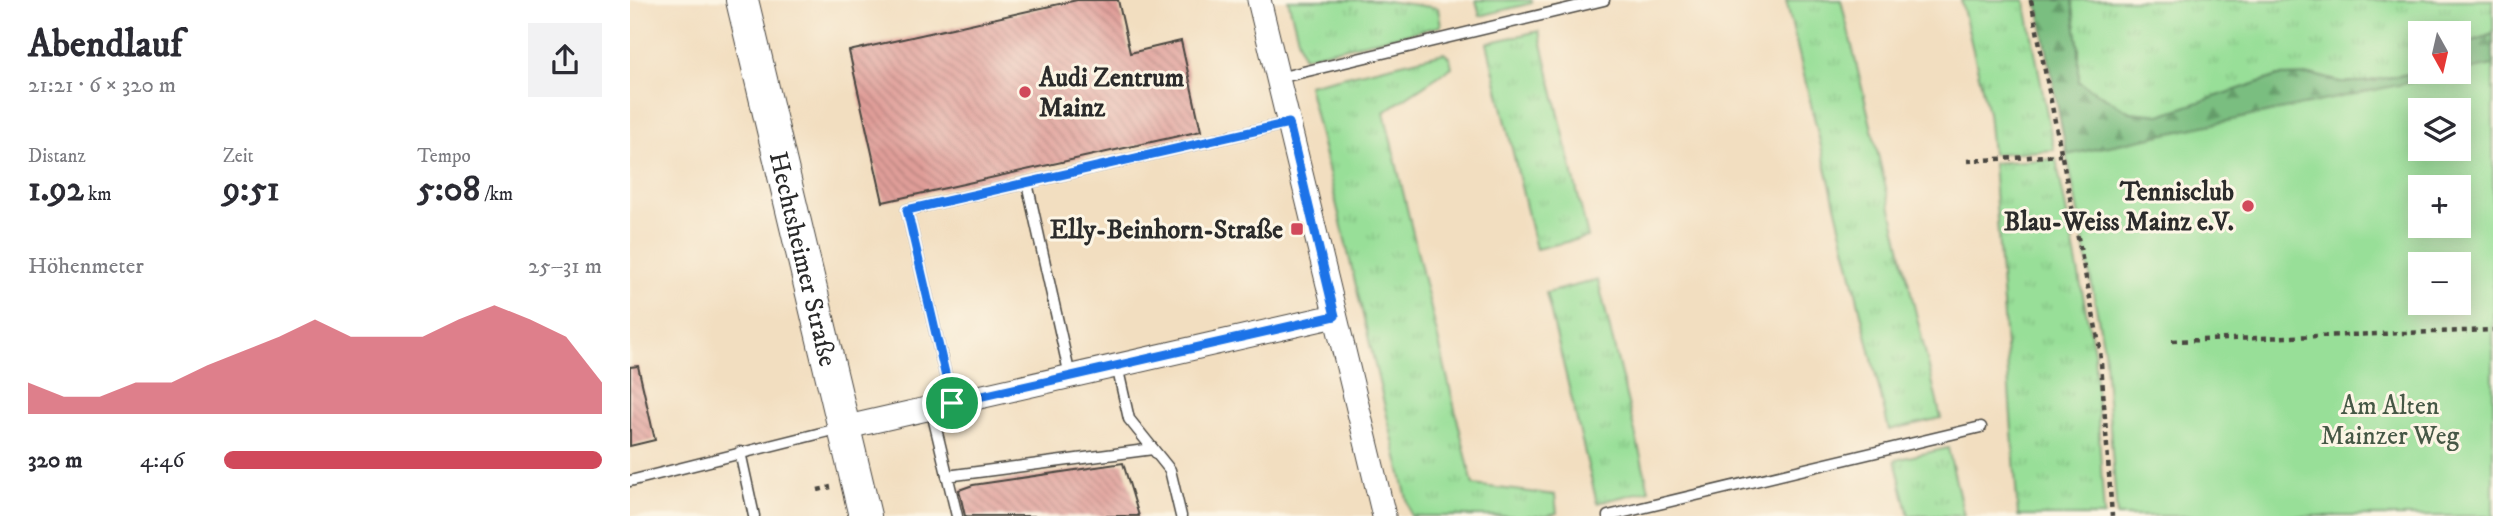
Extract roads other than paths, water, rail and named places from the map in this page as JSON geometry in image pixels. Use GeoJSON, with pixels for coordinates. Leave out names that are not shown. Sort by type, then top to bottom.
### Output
{"type":"FeatureCollection","features":[{"type":"Feature","properties":{"kind":"street","name":"Hechtsheimer Straße"},"geometry":{"type":"LineString","coordinates":[[742,0],[865,516]]}},
{"type":"Feature","properties":{"kind":"street"},"geometry":{"type":"LineString","coordinates":[[1259,0],[1384,516]]}},
{"type":"Feature","properties":{"kind":"street"},"geometry":{"type":"LineString","coordinates":[[843,428],[1335,316]]}},
{"type":"Feature","properties":{"kind":"lane"},"geometry":{"type":"LineString","coordinates":[[1278,78],[1604,0]]}},
{"type":"Feature","properties":{"kind":"lane"},"geometry":{"type":"LineString","coordinates":[[957,516],[947,476],[942,405],[907,210],[1289,123]]}},
{"type":"Feature","properties":{"kind":"lane"},"geometry":{"type":"LineString","coordinates":[[1027,183],[1070,376]]}},
{"type":"Feature","properties":{"kind":"lane"},"geometry":{"type":"LineString","coordinates":[[1117,366],[1129,419],[1170,470],[1181,516]]}},
{"type":"Feature","properties":{"kind":"lane"},"geometry":{"type":"LineString","coordinates":[[1608,516],[1981,427]]}},
{"type":"Feature","properties":{"kind":"lane"},"geometry":{"type":"LineString","coordinates":[[630,481],[843,428]]}},
{"type":"Feature","properties":{"kind":"lane"},"geometry":{"type":"LineString","coordinates":[[947,476],[1153,449]]}},
{"type":"Feature","properties":{"kind":"lane"},"geometry":{"type":"LineString","coordinates":[[740,452],[754,516]]}},
{"type":"Feature","properties":{"kind":"place","name":"Audi Zentrum Mainz"},"geometry":{"type":"Point","coordinates":[1025,92]}},
{"type":"Feature","properties":{"kind":"place","name":"Tennisclub Blau-Weiss Mainz e.V."},"geometry":{"type":"Point","coordinates":[2248,206]}},
{"type":"Feature","properties":{"kind":"place","name":"Elly-Beinhorn-Straße"},"geometry":{"type":"Point","coordinates":[1297,229]}},
{"type":"Feature","properties":{"kind":"park label","name":"Am Alten Mainzer Weg"},"geometry":{"type":"Point","coordinates":[2390,420]}}]}
